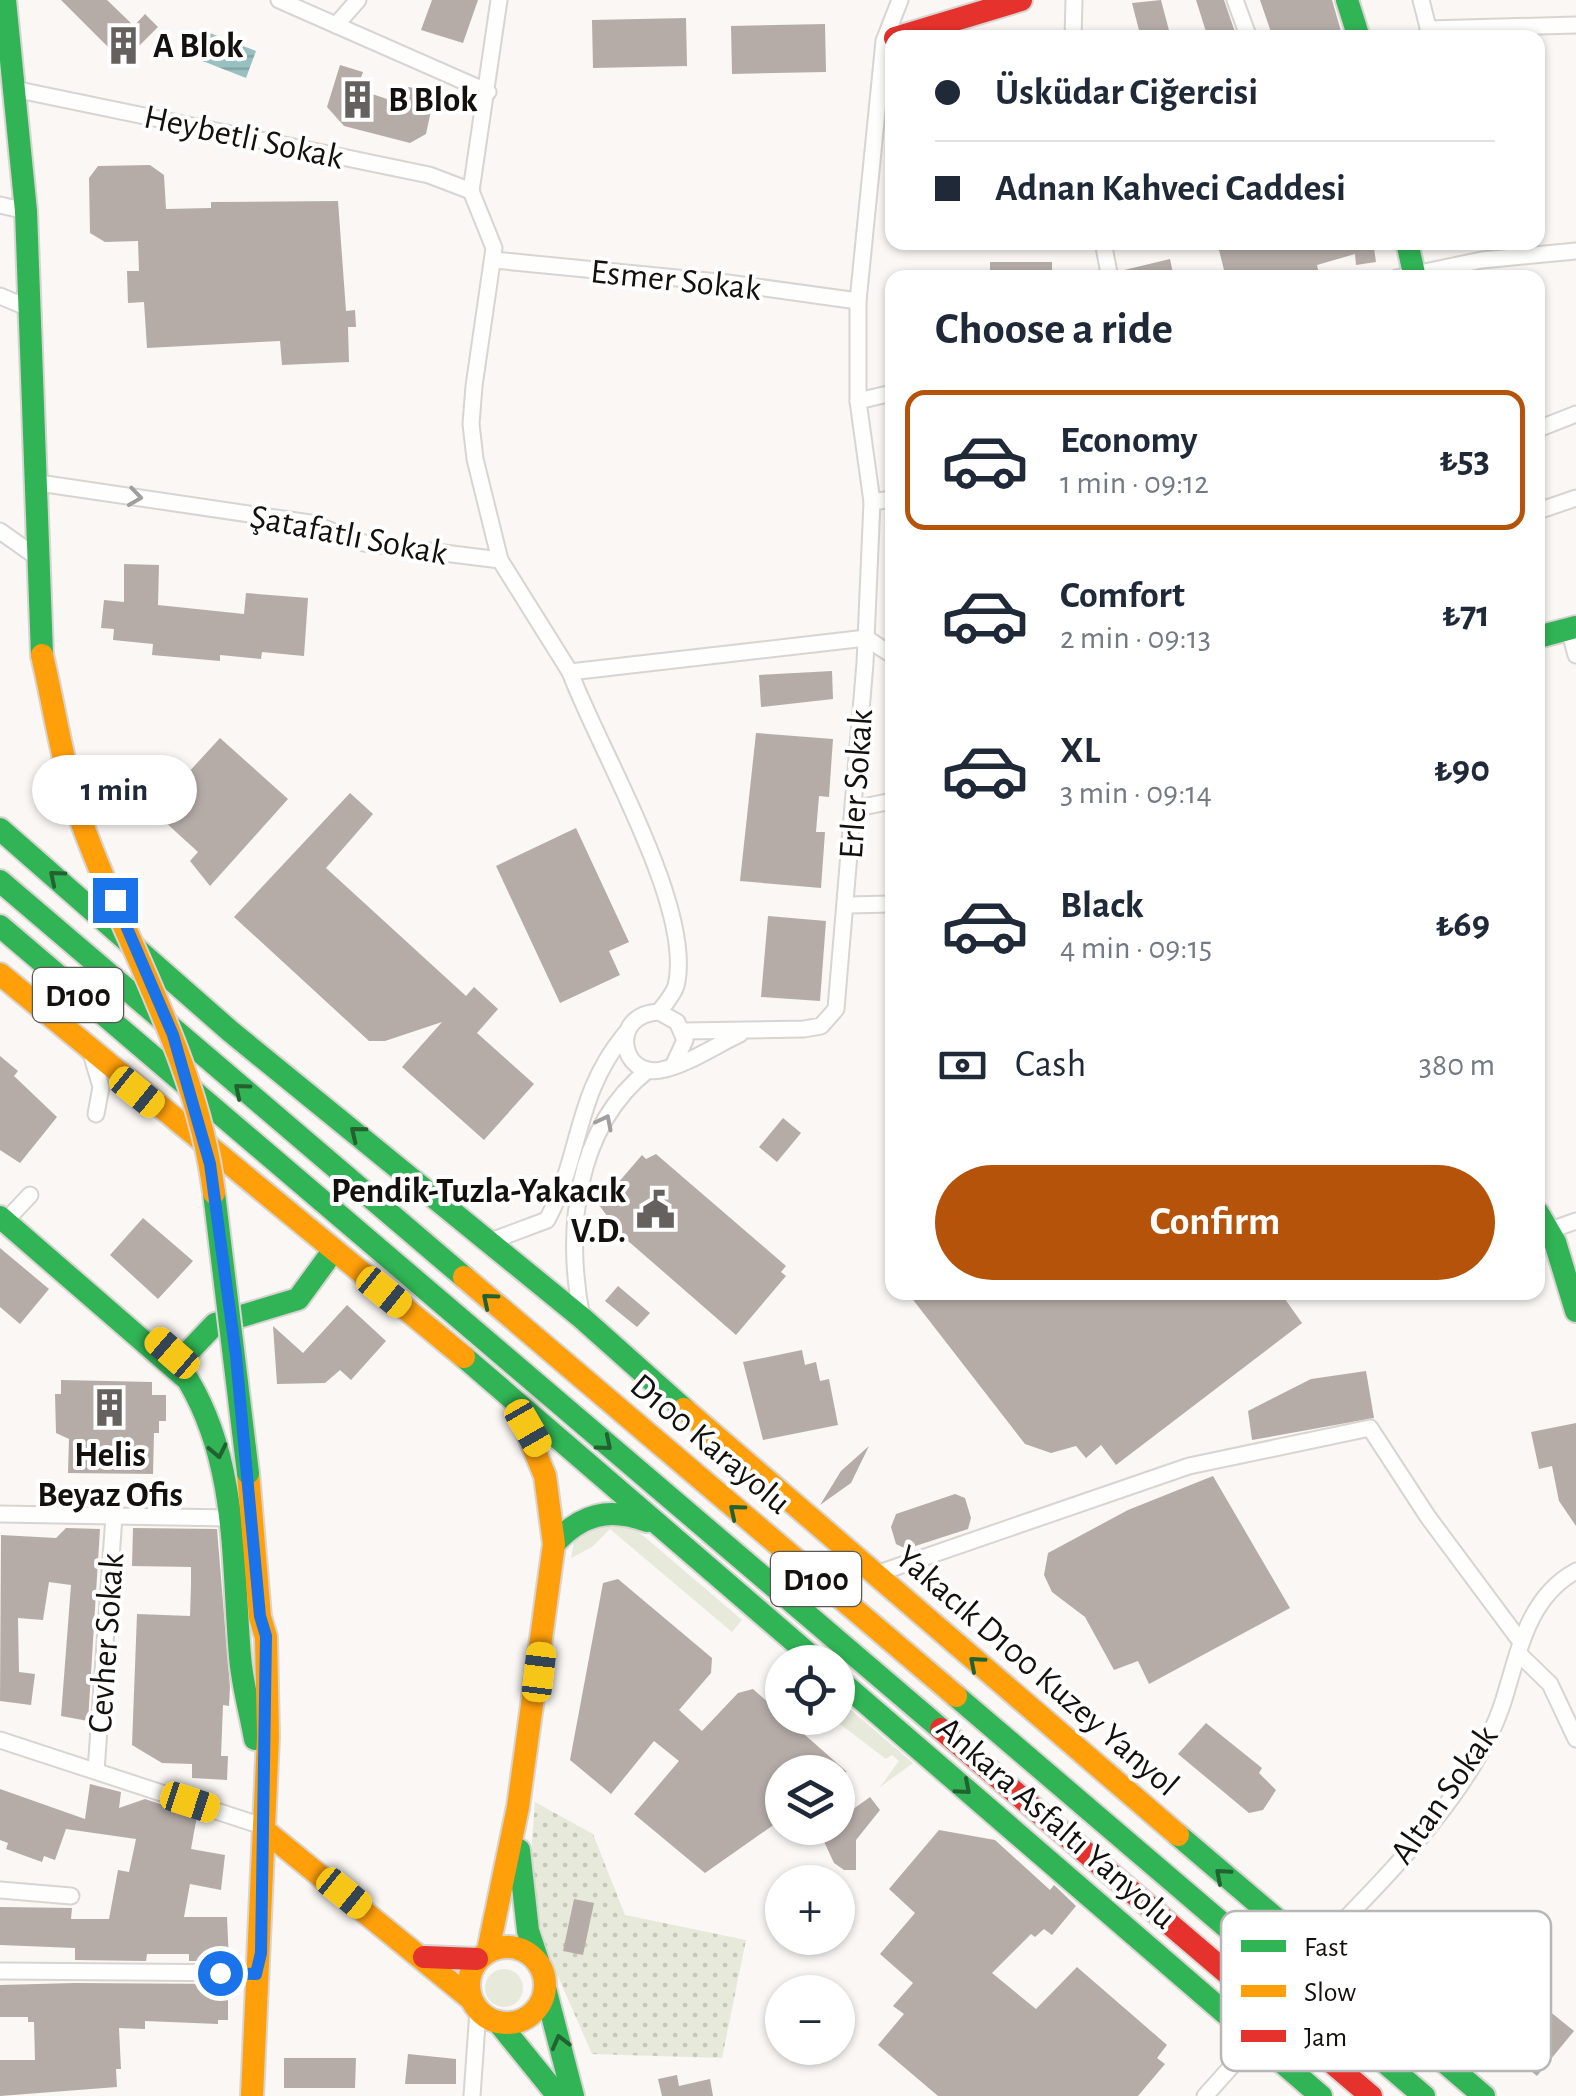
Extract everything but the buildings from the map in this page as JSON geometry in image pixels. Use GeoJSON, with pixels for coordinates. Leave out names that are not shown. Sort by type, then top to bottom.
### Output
{"type":"FeatureCollection","features":[{"type":"Feature","properties":{"kind":"main road"},"geometry":{"type":"LineString","coordinates":[[5,0],[26,211],[39,483],[42,655],[58,740],[82,822],[173,1035],[210,1164],[248,1473],[260,1616],[266,1636],[259,1826]]}},
{"type":"Feature","properties":{"kind":"main road"},"geometry":{"type":"LineString","coordinates":[[920,30],[1021,0]]}},
{"type":"Feature","properties":{"kind":"main road"},"geometry":{"type":"LineString","coordinates":[[1347,0],[1356,30]]}},
{"type":"Feature","properties":{"kind":"main road"},"geometry":{"type":"LineString","coordinates":[[1545,634],[1572,628]]}},
{"type":"Feature","properties":{"kind":"main road","name":"Yakacık D100 Kuzey Yanyol"},"geometry":{"type":"LineString","coordinates":[[0,829],[230,1031],[582,1318],[1263,1911]]}},
{"type":"Feature","properties":{"kind":"main road","name":"D100 Karayolu"},"geometry":{"type":"LineString","coordinates":[[0,880],[1221,1923]]}},
{"type":"Feature","properties":{"kind":"main road","name":"D100 Karayolu"},"geometry":{"type":"LineString","coordinates":[[0,926],[1221,1969]]}},
{"type":"Feature","properties":{"kind":"main road"},"geometry":{"type":"LineString","coordinates":[[0,974],[90,1053],[510,1397],[798,1645]]}},
{"type":"Feature","properties":{"kind":"main road"},"geometry":{"type":"LineString","coordinates":[[11,1206],[172,1353],[175,1366],[196,1393],[213,1427],[229,1518],[241,1662],[255,1740]]}},
{"type":"Feature","properties":{"kind":"main road"},"geometry":{"type":"LineString","coordinates":[[1545,1227],[1576,1312]]}},
{"type":"Feature","properties":{"kind":"main road"},"geometry":{"type":"LineString","coordinates":[[175,1366],[215,1324],[298,1299],[333,1251]]}},
{"type":"Feature","properties":{"kind":"main road"},"geometry":{"type":"LineString","coordinates":[[474,2004],[468,1978],[482,1955],[518,1807],[554,1544],[552,1508],[539,1448],[510,1397]]}},
{"type":"Feature","properties":{"kind":"main road"},"geometry":{"type":"LineString","coordinates":[[554,1544],[570,1524],[602,1512],[631,1514],[664,1530]]}},
{"type":"Feature","properties":{"kind":"main road"},"geometry":{"type":"LineString","coordinates":[[252,2096],[261,1953],[254,1636],[260,1616]]}},
{"type":"Feature","properties":{"kind":"main road","name":"Ankara Asfaltı Yanyolu"},"geometry":{"type":"LineString","coordinates":[[855,1694],[1221,2009]]}},
{"type":"Feature","properties":{"kind":"main road"},"geometry":{"type":"LineString","coordinates":[[518,1807],[519,1868],[528,1931],[573,2096]]}},
{"type":"Feature","properties":{"kind":"main road"},"geometry":{"type":"LineString","coordinates":[[259,1826],[424,1957],[498,2022],[558,2096]]}},
{"type":"Feature","properties":{"kind":"main road"},"geometry":{"type":"LineString","coordinates":[[424,1957],[482,1955],[498,1947],[522,1949],[539,1964]]}},
{"type":"Feature","properties":{"kind":"main road"},"geometry":{"type":"LineString","coordinates":[[498,2022],[512,2023],[535,2011],[545,1988]]}},
{"type":"Feature","properties":{"kind":"main road","name":"Ankara Asfaltı Yanyolu"},"geometry":{"type":"LineString","coordinates":[[1292,2071],[1321,2096]]}},
{"type":"Feature","properties":{"kind":"main road","name":"D100 Karayolu"},"geometry":{"type":"LineString","coordinates":[[1341,2071],[1370,2096]]}},
{"type":"Feature","properties":{"kind":"main road","name":"D100 Karayolu"},"geometry":{"type":"LineString","coordinates":[[1395,2071],[1424,2096]]}},
{"type":"Feature","properties":{"kind":"main road","name":"Yakacık D100 Kuzey Yanyol"},"geometry":{"type":"LineString","coordinates":[[1454,2071],[1484,2096]]}},
{"type":"Feature","properties":{"kind":"street"},"geometry":{"type":"LineString","coordinates":[[279,0],[488,92]]}},
{"type":"Feature","properties":{"kind":"street"},"geometry":{"type":"LineString","coordinates":[[336,25],[358,0]]}},
{"type":"Feature","properties":{"kind":"street"},"geometry":{"type":"LineString","coordinates":[[499,0],[471,192],[485,221],[494,260],[471,424],[500,560],[570,672],[670,902],[679,963],[675,990],[659,1012]]}},
{"type":"Feature","properties":{"kind":"street","name":"Erler Sokak"},"geometry":{"type":"LineString","coordinates":[[892,30],[900,0]]}},
{"type":"Feature","properties":{"kind":"street"},"geometry":{"type":"LineString","coordinates":[[1073,30],[1074,0]]}},
{"type":"Feature","properties":{"kind":"street"},"geometry":{"type":"LineString","coordinates":[[1235,0],[1246,30]]}},
{"type":"Feature","properties":{"kind":"street"},"geometry":{"type":"LineString","coordinates":[[1422,0],[1428,30]]}},
{"type":"Feature","properties":{"kind":"street"},"geometry":{"type":"LineString","coordinates":[[1484,30],[1576,25]]}},
{"type":"Feature","properties":{"kind":"street","name":"Erler Sokak"},"geometry":{"type":"LineString","coordinates":[[744,1033],[804,1029],[830,1019],[836,1009],[848,905],[872,502],[858,401],[858,301],[885,80]]}},
{"type":"Feature","properties":{"kind":"street","name":"Heybetli Sokak"},"geometry":{"type":"LineString","coordinates":[[14,88],[429,175],[471,192]]}},
{"type":"Feature","properties":{"kind":"street"},"geometry":{"type":"LineString","coordinates":[[0,205],[26,211]]}},
{"type":"Feature","properties":{"kind":"street"},"geometry":{"type":"LineString","coordinates":[[1480,250],[1482,260]]}},
{"type":"Feature","properties":{"kind":"street"},"geometry":{"type":"LineString","coordinates":[[1436,270],[1482,260],[1576,251]]}},
{"type":"Feature","properties":{"kind":"street","name":"Esmer Sokak"},"geometry":{"type":"LineString","coordinates":[[494,260],[728,283],[858,301]]}},
{"type":"Feature","properties":{"kind":"street"},"geometry":{"type":"LineString","coordinates":[[0,296],[31,309]]}},
{"type":"Feature","properties":{"kind":"street"},"geometry":{"type":"LineString","coordinates":[[858,401],[885,394]]}},
{"type":"Feature","properties":{"kind":"street"},"geometry":{"type":"LineString","coordinates":[[1545,426],[1576,414]]}},
{"type":"Feature","properties":{"kind":"street","name":"Şatafatlı Sokak"},"geometry":{"type":"LineString","coordinates":[[39,483],[310,523],[364,543],[500,560]]}},
{"type":"Feature","properties":{"kind":"street"},"geometry":{"type":"LineString","coordinates":[[1545,509],[1576,498]]}},
{"type":"Feature","properties":{"kind":"street"},"geometry":{"type":"LineString","coordinates":[[872,502],[885,500]]}},
{"type":"Feature","properties":{"kind":"street"},"geometry":{"type":"LineString","coordinates":[[0,531],[38,558]]}},
{"type":"Feature","properties":{"kind":"street"},"geometry":{"type":"LineString","coordinates":[[1572,628],[1576,655]]}},
{"type":"Feature","properties":{"kind":"street"},"geometry":{"type":"LineString","coordinates":[[570,672],[866,638],[885,650]]}},
{"type":"Feature","properties":{"kind":"street"},"geometry":{"type":"LineString","coordinates":[[852,809],[885,802]]}},
{"type":"Feature","properties":{"kind":"street"},"geometry":{"type":"LineString","coordinates":[[848,905],[885,904]]}},
{"type":"Feature","properties":{"kind":"street"},"geometry":{"type":"LineString","coordinates":[[491,1241],[547,1220],[562,1192],[588,1092],[639,1016],[659,1012],[669,1015],[682,1031],[684,1049],[674,1064]]}},
{"type":"Feature","properties":{"kind":"street"},"geometry":{"type":"LineString","coordinates":[[682,1031],[744,1033]]}},
{"type":"Feature","properties":{"kind":"street"},"geometry":{"type":"LineString","coordinates":[[582,1318],[572,1249],[576,1205],[585,1169],[607,1116],[648,1070],[674,1064],[744,1033]]}},
{"type":"Feature","properties":{"kind":"street"},"geometry":{"type":"LineString","coordinates":[[625,1034],[632,1061],[648,1070]]}},
{"type":"Feature","properties":{"kind":"street"},"geometry":{"type":"LineString","coordinates":[[90,1053],[101,1087],[96,1114]]}},
{"type":"Feature","properties":{"kind":"street"},"geometry":{"type":"LineString","coordinates":[[1545,1222],[1576,1221]]}},
{"type":"Feature","properties":{"kind":"street"},"geometry":{"type":"LineString","coordinates":[[873,1575],[1189,1466],[1370,1428],[1520,1648],[1550,1684],[1576,1739]]}},
{"type":"Feature","properties":{"kind":"street"},"geometry":{"type":"LineString","coordinates":[[0,1514],[229,1518]]}},
{"type":"Feature","properties":{"kind":"street","name":"Cevher Sokak"},"geometry":{"type":"LineString","coordinates":[[96,1771],[114,1516]]}},
{"type":"Feature","properties":{"kind":"street","name":"Altan Sokak"},"geometry":{"type":"LineString","coordinates":[[1353,1911],[1405,1857],[1470,1766],[1504,1702],[1520,1648],[1544,1596],[1558,1581],[1576,1571]]}},
{"type":"Feature","properties":{"kind":"street"},"geometry":{"type":"LineString","coordinates":[[0,1740],[259,1826]]}},
{"type":"Feature","properties":{"kind":"street"},"geometry":{"type":"LineString","coordinates":[[0,1890],[71,1896]]}},
{"type":"Feature","properties":{"kind":"street"},"geometry":{"type":"LineString","coordinates":[[0,1971],[257,1970]]}},
{"type":"Feature","properties":{"kind":"street"},"geometry":{"type":"LineString","coordinates":[[472,2096],[474,2004]]}},
{"type":"Feature","properties":{"kind":"street"},"geometry":{"type":"LineString","coordinates":[[1204,2096],[1227,2071]]}},
{"type":"Feature","properties":{"kind":"green space"},"geometry":{"type":"Polygon","coordinates":[[[596,1520],[633,1527],[742,1620],[732,1632],[610,1529],[592,1547],[571,1558],[575,1536],[596,1520]]]}},
{"type":"Feature","properties":{"kind":"green space"},"geometry":{"type":"Polygon","coordinates":[[[855,1714],[913,1763],[880,1787],[899,1761],[892,1755],[886,1759],[854,1735],[855,1714]]]}},
{"type":"Feature","properties":{"kind":"green space"},"geometry":{"type":"Polygon","coordinates":[[[535,1802],[593,1834],[625,1915],[746,1940],[722,2058],[592,2054],[543,1942],[528,1894],[535,1802]]]}},
{"type":"Feature","properties":{"kind":"green space"},"geometry":{"type":"Polygon","coordinates":[[[504,1969],[518,1974],[523,1988],[518,2002],[504,2007],[490,2002],[485,1988],[490,1974],[504,1969]]]}},
{"type":"Feature","properties":{"kind":"water"},"geometry":{"type":"Polygon","coordinates":[[[210,33],[256,51],[246,78],[200,60],[210,33]]]}},
{"type":"Feature","properties":{"kind":"traffic: fast"},"geometry":{"type":"LineString","coordinates":[[5,0],[26,211],[42,655]]}},
{"type":"Feature","properties":{"kind":"traffic: fast"},"geometry":{"type":"LineString","coordinates":[[1347,0],[1356,30]]}},
{"type":"Feature","properties":{"kind":"traffic: fast"},"geometry":{"type":"LineString","coordinates":[[1409,250],[1413,270]]}},
{"type":"Feature","properties":{"kind":"traffic: fast"},"geometry":{"type":"LineString","coordinates":[[1545,635],[1576,627]]}},
{"type":"Feature","properties":{"kind":"traffic: fast"},"geometry":{"type":"LineString","coordinates":[[0,829],[230,1031],[582,1318],[684,1409]]}},
{"type":"Feature","properties":{"kind":"traffic: fast"},"geometry":{"type":"LineString","coordinates":[[0,881],[464,1277]]}},
{"type":"Feature","properties":{"kind":"traffic: fast"},"geometry":{"type":"LineString","coordinates":[[0,926],[941,1729]]}},
{"type":"Feature","properties":{"kind":"traffic: fast"},"geometry":{"type":"LineString","coordinates":[[214,1193],[248,1473]]}},
{"type":"Feature","properties":{"kind":"traffic: fast"},"geometry":{"type":"LineString","coordinates":[[0,1217],[188,1380],[204,1412],[216,1445],[230,1514],[241,1666],[255,1739]]}},
{"type":"Feature","properties":{"kind":"traffic: fast"},"geometry":{"type":"LineString","coordinates":[[1545,1225],[1555,1242],[1576,1311]]}},
{"type":"Feature","properties":{"kind":"traffic: fast"},"geometry":{"type":"LineString","coordinates":[[175,1366],[215,1324],[298,1299],[333,1251]]}},
{"type":"Feature","properties":{"kind":"traffic: fast"},"geometry":{"type":"LineString","coordinates":[[464,1357],[798,1645]]}},
{"type":"Feature","properties":{"kind":"traffic: fast"},"geometry":{"type":"LineString","coordinates":[[554,1544],[575,1526],[596,1516],[620,1514],[647,1521]]}},
{"type":"Feature","properties":{"kind":"traffic: fast"},"geometry":{"type":"LineString","coordinates":[[855,1694],[1221,2010]]}},
{"type":"Feature","properties":{"kind":"traffic: fast"},"geometry":{"type":"LineString","coordinates":[[956,1696],[1221,1922]]}},
{"type":"Feature","properties":{"kind":"traffic: fast"},"geometry":{"type":"LineString","coordinates":[[1178,1835],[1267,1911]]}},
{"type":"Feature","properties":{"kind":"traffic: fast"},"geometry":{"type":"LineString","coordinates":[[519,1850],[528,1931],[538,1961]]}},
{"type":"Feature","properties":{"kind":"traffic: fast"},"geometry":{"type":"LineString","coordinates":[[545,1988],[573,2096]]}},
{"type":"Feature","properties":{"kind":"traffic: fast"},"geometry":{"type":"LineString","coordinates":[[498,2022],[558,2096]]}},
{"type":"Feature","properties":{"kind":"traffic: fast"},"geometry":{"type":"LineString","coordinates":[[1292,2071],[1321,2096]]}},
{"type":"Feature","properties":{"kind":"traffic: fast"},"geometry":{"type":"LineString","coordinates":[[1395,2071],[1424,2096]]}},
{"type":"Feature","properties":{"kind":"traffic: fast"},"geometry":{"type":"LineString","coordinates":[[1455,2071],[1484,2096]]}},
{"type":"Feature","properties":{"kind":"traffic: slow"},"geometry":{"type":"LineString","coordinates":[[42,655],[78,812],[175,1046],[192,1094],[214,1193]]}},
{"type":"Feature","properties":{"kind":"traffic: slow"},"geometry":{"type":"LineString","coordinates":[[0,974],[464,1357]]}},
{"type":"Feature","properties":{"kind":"traffic: slow"},"geometry":{"type":"LineString","coordinates":[[464,1277],[956,1696]]}},
{"type":"Feature","properties":{"kind":"traffic: slow"},"geometry":{"type":"LineString","coordinates":[[684,1409],[1178,1835]]}},
{"type":"Feature","properties":{"kind":"traffic: slow"},"geometry":{"type":"LineString","coordinates":[[488,1951],[518,1807],[554,1544],[545,1476],[519,1412]]}},
{"type":"Feature","properties":{"kind":"traffic: slow"},"geometry":{"type":"LineString","coordinates":[[248,1473],[260,1617],[266,1637],[268,1737],[252,2096]]}},
{"type":"Feature","properties":{"kind":"traffic: slow"},"geometry":{"type":"LineString","coordinates":[[264,1830],[471,1999]]}},
{"type":"Feature","properties":{"kind":"traffic: slow"},"geometry":{"type":"LineString","coordinates":[[507,1947],[534,1958],[545,1985],[534,2012],[507,2023],[480,2012],[469,1985],[480,1958],[507,1947]]}},
{"type":"Feature","properties":{"kind":"traffic: jam"},"geometry":{"type":"LineString","coordinates":[[922,30],[1021,0]]}},
{"type":"Feature","properties":{"kind":"traffic: jam"},"geometry":{"type":"LineString","coordinates":[[941,1729],[1221,1968]]}},
{"type":"Feature","properties":{"kind":"traffic: jam"},"geometry":{"type":"LineString","coordinates":[[424,1957],[477,1959]]}},
{"type":"Feature","properties":{"kind":"traffic: jam"},"geometry":{"type":"LineString","coordinates":[[1342,2071],[1371,2096]]}},
{"type":"Feature","properties":{"kind":"place","name":"A Blok"},"geometry":{"type":"Point","coordinates":[123,45]}},
{"type":"Feature","properties":{"kind":"place","name":"B Blok"},"geometry":{"type":"Point","coordinates":[358,99]}},
{"type":"Feature","properties":{"kind":"place","name":"Pendik-Tuzla-Yakacık V.D."},"geometry":{"type":"Point","coordinates":[656,1210]}},
{"type":"Feature","properties":{"kind":"place","name":"Helis Beyaz Ofis"},"geometry":{"type":"Point","coordinates":[110,1407]}},
{"type":"Feature","properties":{"kind":"route"},"geometry":{"type":"LineString","coordinates":[[115,900],[173,1035],[210,1164],[236,1356],[260,1616],[266,1636],[268,1737],[261,1953],[256,1974],[220,1973]]}}]}
